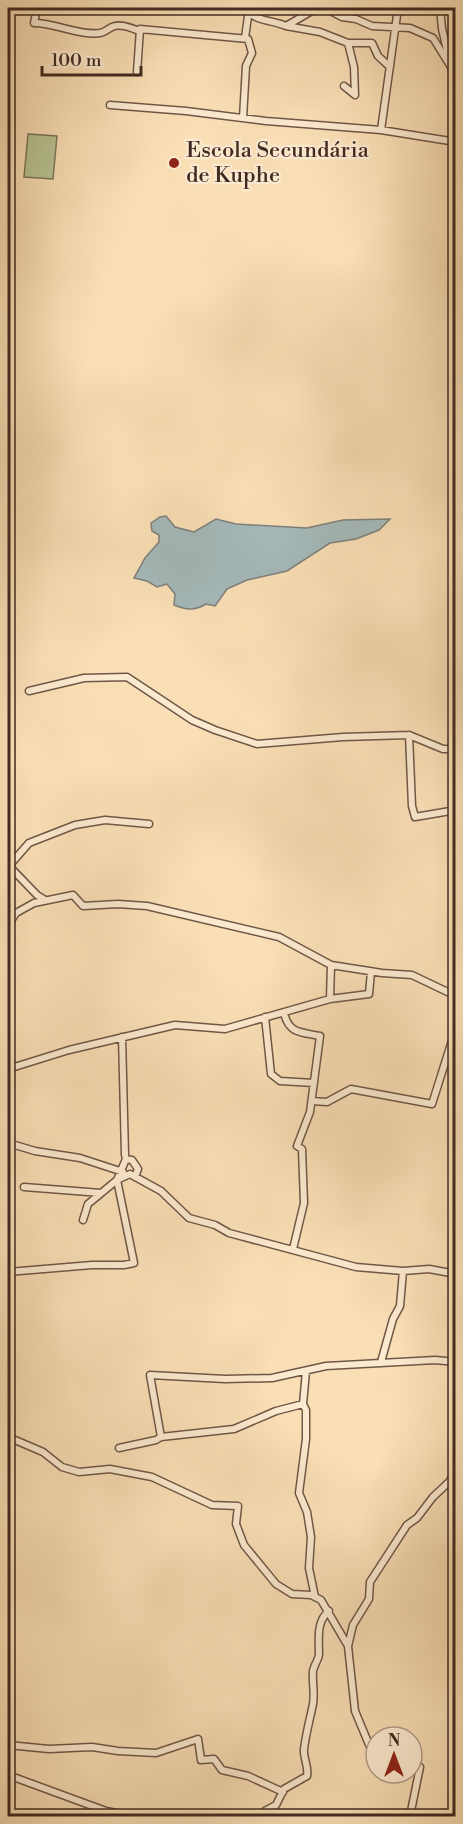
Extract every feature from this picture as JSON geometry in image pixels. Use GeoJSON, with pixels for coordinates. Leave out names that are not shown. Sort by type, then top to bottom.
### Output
{"type":"FeatureCollection","features":[{"type":"Feature","properties":{"kind":"street"},"geometry":{"type":"LineString","coordinates":[[37,8],[34,23],[50,23],[64,29],[99,33],[115,25],[140,31],[140,29],[248,39],[252,53],[246,66],[243,118]]}},
{"type":"Feature","properties":{"kind":"street"},"geometry":{"type":"LineString","coordinates":[[286,26],[317,8]]}},
{"type":"Feature","properties":{"kind":"street"},"geometry":{"type":"LineString","coordinates":[[325,8],[342,17],[356,19],[372,26],[410,28],[433,38],[451,66]]}},
{"type":"Feature","properties":{"kind":"street"},"geometry":{"type":"LineString","coordinates":[[381,130],[398,8]]}},
{"type":"Feature","properties":{"kind":"street"},"geometry":{"type":"LineString","coordinates":[[440,8],[442,29],[456,82]]}},
{"type":"Feature","properties":{"kind":"street"},"geometry":{"type":"LineString","coordinates":[[245,38],[249,10]]}},
{"type":"Feature","properties":{"kind":"street"},"geometry":{"type":"LineString","coordinates":[[249,10],[256,18],[262,20],[320,32],[348,43],[372,43],[378,56],[390,67]]}},
{"type":"Feature","properties":{"kind":"street"},"geometry":{"type":"LineString","coordinates":[[247,26],[262,20]]}},
{"type":"Feature","properties":{"kind":"street"},"geometry":{"type":"LineString","coordinates":[[137,72],[140,31]]}},
{"type":"Feature","properties":{"kind":"street"},"geometry":{"type":"LineString","coordinates":[[344,86],[355,94],[354,67],[348,43]]}},
{"type":"Feature","properties":{"kind":"street"},"geometry":{"type":"LineString","coordinates":[[110,105],[381,130],[455,142],[453,121],[456,96]]}},
{"type":"Feature","properties":{"kind":"street"},"geometry":{"type":"LineString","coordinates":[[29,691],[84,678],[127,677],[192,720],[257,744],[343,737],[408,735],[443,749],[456,749]]}},
{"type":"Feature","properties":{"kind":"street"},"geometry":{"type":"LineString","coordinates":[[408,735],[412,806],[415,817],[456,810]]}},
{"type":"Feature","properties":{"kind":"street"},"geometry":{"type":"LineString","coordinates":[[45,900],[8,866],[21,849],[29,843],[75,825],[105,820],[149,824]]}},
{"type":"Feature","properties":{"kind":"street"},"geometry":{"type":"LineString","coordinates":[[8,925],[16,913],[34,903],[73,895],[83,906],[118,904],[147,906],[279,937],[331,965],[371,972],[412,975],[456,996]]}},
{"type":"Feature","properties":{"kind":"street"},"geometry":{"type":"LineString","coordinates":[[330,999],[331,965]]}},
{"type":"Feature","properties":{"kind":"street"},"geometry":{"type":"LineString","coordinates":[[8,1069],[122,1037],[175,1025],[225,1029],[330,999],[369,994],[371,972]]}},
{"type":"Feature","properties":{"kind":"street"},"geometry":{"type":"LineString","coordinates":[[284,1013],[287,1024],[294,1030],[320,1036],[310,1112],[297,1146],[302,1149],[304,1203],[293,1249]]}},
{"type":"Feature","properties":{"kind":"street"},"geometry":{"type":"LineString","coordinates":[[265,1017],[271,1074],[280,1081],[314,1083]]}},
{"type":"Feature","properties":{"kind":"street"},"geometry":{"type":"LineString","coordinates":[[312,1101],[327,1102],[351,1089],[432,1104],[456,1028]]}},
{"type":"Feature","properties":{"kind":"street"},"geometry":{"type":"LineString","coordinates":[[83,1220],[88,1204],[117,1180],[126,1159],[122,1037]]}},
{"type":"Feature","properties":{"kind":"street"},"geometry":{"type":"LineString","coordinates":[[8,1143],[35,1151],[80,1158],[133,1176],[161,1191],[189,1218],[215,1225],[229,1233],[356,1267],[404,1271],[429,1269],[456,1274]]}},
{"type":"Feature","properties":{"kind":"street"},"geometry":{"type":"LineString","coordinates":[[117,1180],[133,1176],[138,1169],[132,1160],[126,1159]]}},
{"type":"Feature","properties":{"kind":"street"},"geometry":{"type":"LineString","coordinates":[[8,1272],[134,1263],[117,1180]]}},
{"type":"Feature","properties":{"kind":"street"},"geometry":{"type":"LineString","coordinates":[[24,1187],[101,1193]]}},
{"type":"Feature","properties":{"kind":"street"},"geometry":{"type":"LineString","coordinates":[[381,1362],[393,1319],[400,1306],[404,1271]]}},
{"type":"Feature","properties":{"kind":"street"},"geometry":{"type":"LineString","coordinates":[[161,1437],[150,1375],[225,1379],[272,1378],[327,1365],[435,1360],[456,1362]]}},
{"type":"Feature","properties":{"kind":"street"},"geometry":{"type":"LineString","coordinates":[[306,1371],[303,1404],[306,1410],[306,1439],[299,1493],[307,1512],[311,1537],[309,1568],[315,1597]]}},
{"type":"Feature","properties":{"kind":"street"},"geometry":{"type":"LineString","coordinates":[[119,1448],[161,1437],[234,1429],[276,1411],[303,1404]]}},
{"type":"Feature","properties":{"kind":"street"},"geometry":{"type":"LineString","coordinates":[[8,1437],[42,1452],[62,1467],[79,1472],[110,1469],[152,1477],[212,1505],[238,1506],[236,1524],[244,1545],[276,1584],[292,1594],[311,1595],[321,1600],[348,1646]]}},
{"type":"Feature","properties":{"kind":"street"},"geometry":{"type":"LineString","coordinates":[[364,1733],[355,1711],[348,1646],[353,1624],[369,1599],[370,1582],[407,1525],[417,1518],[433,1497],[450,1481],[456,1467]]}},
{"type":"Feature","properties":{"kind":"street"},"geometry":{"type":"LineString","coordinates":[[262,1816],[265,1811],[276,1805],[283,1792],[307,1776],[308,1768],[304,1757],[304,1747],[307,1739],[307,1724],[314,1702],[313,1672],[319,1656],[317,1648],[321,1623],[324,1615],[329,1611]]}},
{"type":"Feature","properties":{"kind":"street"},"geometry":{"type":"LineString","coordinates":[[8,1745],[49,1749],[92,1747],[156,1753],[198,1739],[201,1760],[214,1759],[222,1770],[248,1776],[283,1792]]}},
{"type":"Feature","properties":{"kind":"street"},"geometry":{"type":"LineString","coordinates":[[8,1775],[106,1811],[132,1816]]}},
{"type":"Feature","properties":{"kind":"street"},"geometry":{"type":"LineString","coordinates":[[410,1816],[416,1785]]}},
{"type":"Feature","properties":{"kind":"green space"},"geometry":{"type":"Polygon","coordinates":[[[28,134],[57,136],[53,179],[24,177],[28,134]]]}},
{"type":"Feature","properties":{"kind":"shaded area"},"geometry":{"type":"Polygon","coordinates":[[[166,516],[175,527],[194,532],[216,519],[236,524],[307,528],[343,520],[390,519],[379,530],[356,539],[330,543],[287,571],[247,580],[227,589],[215,606],[206,604],[190,609],[174,605],[175,594],[167,584],[157,587],[147,581],[134,578],[145,558],[159,542],[159,535],[152,531],[151,523],[166,516]]]}},
{"type":"Feature","properties":{"kind":"place","name":"Escola Secundária de Kuphe"},"geometry":{"type":"Point","coordinates":[174,163]}}]}
